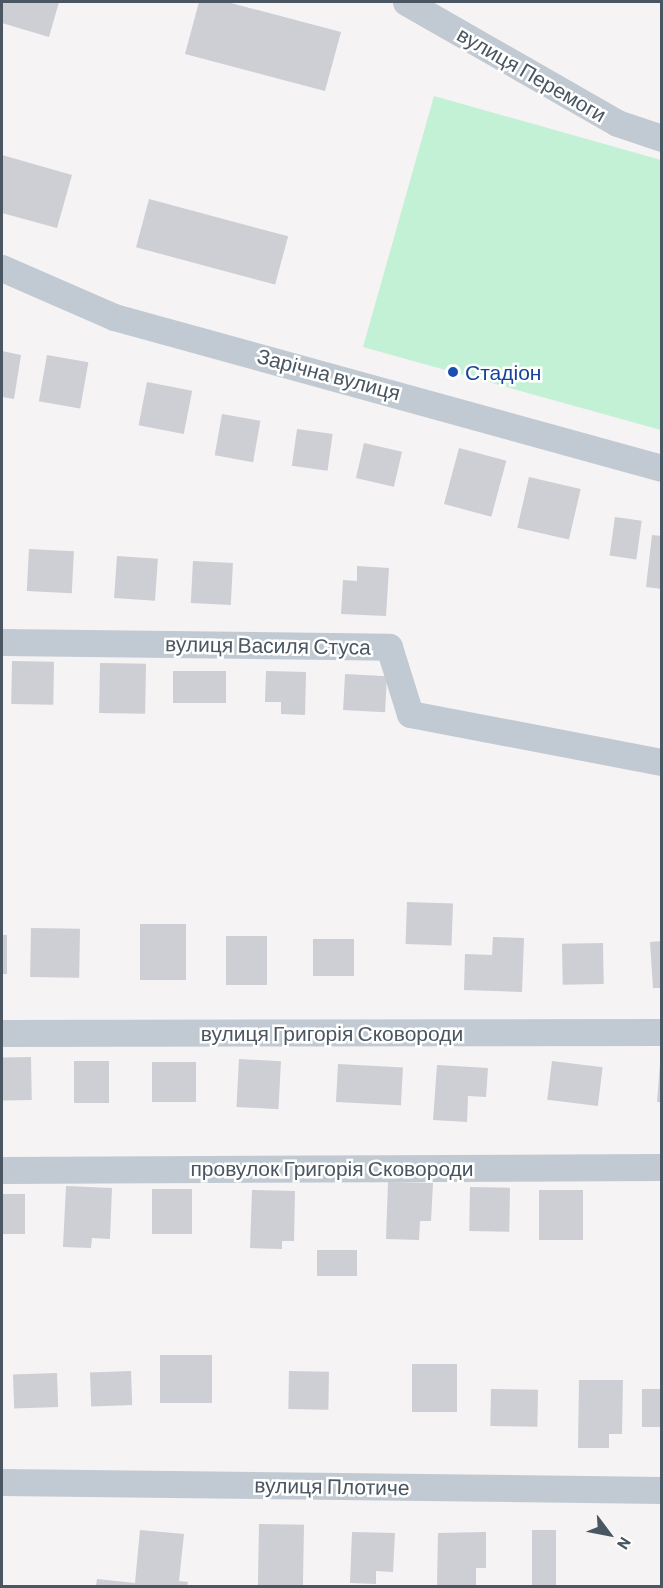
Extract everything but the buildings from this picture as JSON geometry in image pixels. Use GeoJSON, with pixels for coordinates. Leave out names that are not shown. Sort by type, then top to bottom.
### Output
{"type":"FeatureCollection","features":[{"type":"Feature","properties":{"kind":"street","name":"вулиця Перемоги"},"geometry":{"type":"LineString","coordinates":[[406,2],[617,123],[662,138]]}},
{"type":"Feature","properties":{"kind":"street","name":"Зарічна вулиця"},"geometry":{"type":"LineString","coordinates":[[2,268],[114,317],[662,468]]}},
{"type":"Feature","properties":{"kind":"street","name":"вулиця Василя Стуса"},"geometry":{"type":"LineString","coordinates":[[2,642],[389,647],[410,714],[662,762]]}},
{"type":"Feature","properties":{"kind":"street","name":"вулиця Григорія Сковороди"},"geometry":{"type":"LineString","coordinates":[[2,1033],[662,1032]]}},
{"type":"Feature","properties":{"kind":"street","name":"провулок Григорія Сковороди"},"geometry":{"type":"LineString","coordinates":[[2,1170],[662,1167]]}},
{"type":"Feature","properties":{"kind":"street","name":"вулиця Плотиче"},"geometry":{"type":"LineString","coordinates":[[2,1482],[662,1490]]}},
{"type":"Feature","properties":{"kind":"green space"},"geometry":{"type":"Polygon","coordinates":[[[434,96],[661,160],[661,430],[363,347],[434,96]]]}},
{"type":"Feature","properties":{"kind":"place","name":"Стадіон"},"geometry":{"type":"Point","coordinates":[453,372]}}]}
